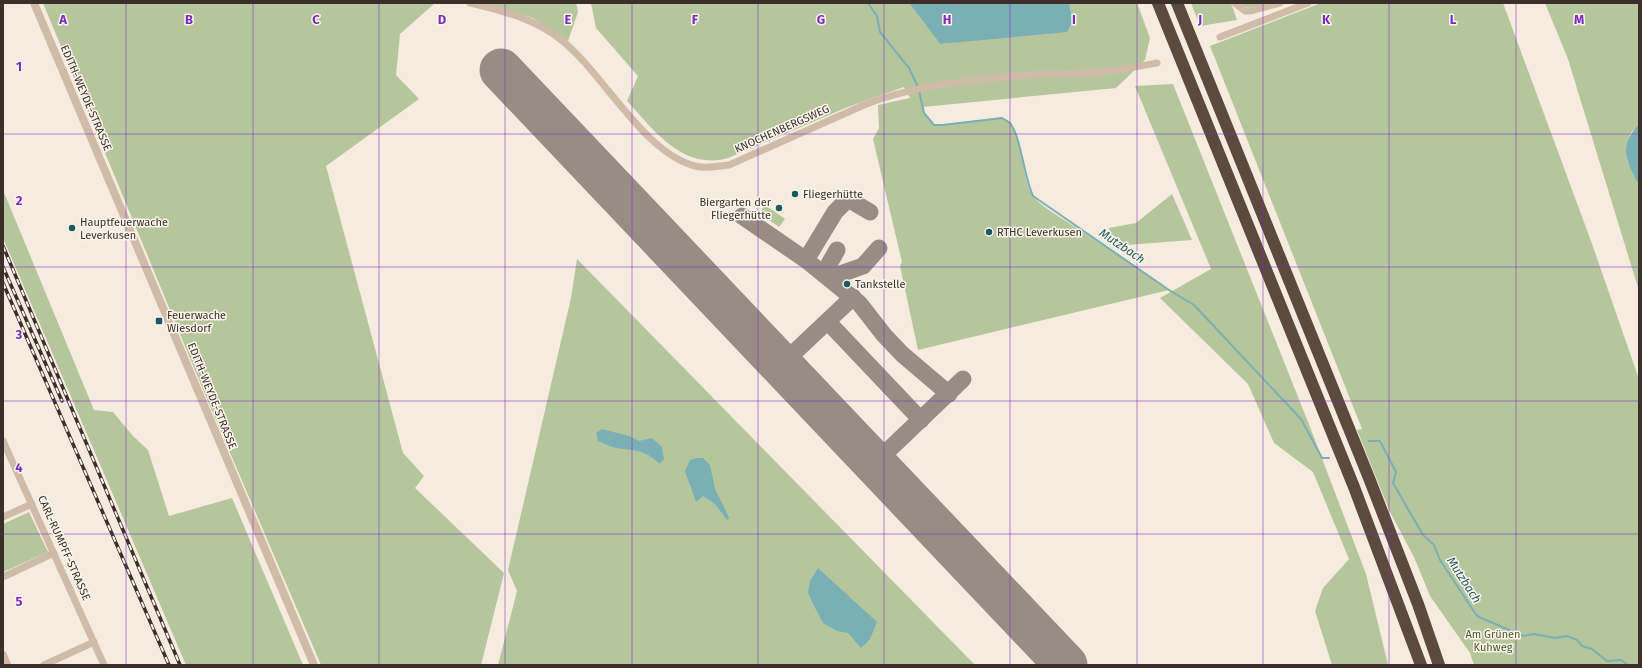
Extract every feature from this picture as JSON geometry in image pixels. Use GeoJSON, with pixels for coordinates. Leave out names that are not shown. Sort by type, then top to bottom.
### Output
{"type":"FeatureCollection","features":[{"type":"Feature","properties":{"kind":"highway"},"geometry":{"type":"LineString","coordinates":[[1158,3],[1354,487],[1421,665]]}},
{"type":"Feature","properties":{"kind":"highway"},"geometry":{"type":"LineString","coordinates":[[1176,3],[1358,449],[1418,604],[1439,665]]}},
{"type":"Feature","properties":{"kind":"street","name":"EDITH-WEYDE-STRASSE"},"geometry":{"type":"LineString","coordinates":[[34,3],[314,665]]}},
{"type":"Feature","properties":{"kind":"street","name":"KNOCHENBERGSWEG"},"geometry":{"type":"LineString","coordinates":[[470,3],[510,13],[529,20],[560,38],[662,149],[685,162],[697,166],[712,167],[729,165],[864,105],[911,91],[988,79],[1040,74],[1121,70],[1157,63]]}},
{"type":"Feature","properties":{"kind":"street"},"geometry":{"type":"LineString","coordinates":[[1235,3],[1245,11],[1280,3]]}},
{"type":"Feature","properties":{"kind":"street"},"geometry":{"type":"LineString","coordinates":[[1220,37],[1307,3]]}},
{"type":"Feature","properties":{"kind":"street","name":"CARL-RUMPFF-STRASSE"},"geometry":{"type":"LineString","coordinates":[[3,441],[104,665]]}},
{"type":"Feature","properties":{"kind":"street"},"geometry":{"type":"LineString","coordinates":[[3,517],[32,504]]}},
{"type":"Feature","properties":{"kind":"street"},"geometry":{"type":"LineString","coordinates":[[3,577],[54,553]]}},
{"type":"Feature","properties":{"kind":"street"},"geometry":{"type":"LineString","coordinates":[[44,665],[94,642]]}},
{"type":"Feature","properties":{"kind":"street"},"geometry":{"type":"LineString","coordinates":[[3,655],[7,665]]}},
{"type":"Feature","properties":{"kind":"green space"},"geometry":{"type":"Polygon","coordinates":[[[43,3],[435,3],[400,34],[396,75],[419,99],[326,166],[403,453],[424,476],[415,488],[504,573],[481,665],[321,665],[204,392],[43,3]]]}},
{"type":"Feature","properties":{"kind":"green space"},"geometry":{"type":"Polygon","coordinates":[[[485,3],[576,3],[578,12],[568,41],[533,18],[485,3]]]}},
{"type":"Feature","properties":{"kind":"green space"},"geometry":{"type":"Polygon","coordinates":[[[591,3],[909,3],[940,44],[1003,37],[1073,21],[1069,3],[1137,3],[1150,38],[1145,60],[1116,88],[923,107],[924,113],[934,125],[1002,118],[1010,124],[1015,132],[1019,142],[1029,187],[1036,200],[1051,212],[1169,290],[918,350],[900,266],[902,262],[873,139],[879,128],[878,105],[910,98],[904,87],[848,107],[728,158],[712,160],[697,159],[683,153],[671,145],[648,124],[627,101],[638,76],[596,28],[591,3]]]}},
{"type":"Feature","properties":{"kind":"green space"},"geometry":{"type":"Polygon","coordinates":[[[1191,3],[1231,3],[1237,20],[1200,26],[1191,3]]]}},
{"type":"Feature","properties":{"kind":"green space"},"geometry":{"type":"Polygon","coordinates":[[[1237,3],[1270,3],[1249,8],[1237,3]]]}},
{"type":"Feature","properties":{"kind":"green space","name":"Am Grünen Kuhweg"},"geometry":{"type":"Polygon","coordinates":[[[1321,3],[1503,3],[1591,241],[1639,379],[1639,665],[1474,665],[1470,653],[1430,596],[1414,557],[1390,512],[1357,430],[1362,429],[1210,46],[1321,3]]]}},
{"type":"Feature","properties":{"kind":"green space"},"geometry":{"type":"Polygon","coordinates":[[[1545,3],[1639,3],[1639,124],[1630,134],[1627,160],[1639,185],[1639,291],[1568,59],[1545,3]]]}},
{"type":"Feature","properties":{"kind":"green space"},"geometry":{"type":"Polygon","coordinates":[[[1173,84],[1310,427],[1366,574],[1388,665],[1332,665],[1315,611],[1323,588],[1349,559],[1313,472],[1274,443],[1248,384],[1160,298],[1211,269],[1135,86],[1173,84]]]}},
{"type":"Feature","properties":{"kind":"green space"},"geometry":{"type":"Polygon","coordinates":[[[3,190],[94,410],[113,412],[133,436],[148,450],[169,516],[232,498],[303,665],[186,665],[3,238],[3,190]]]}},
{"type":"Feature","properties":{"kind":"green space"},"geometry":{"type":"Polygon","coordinates":[[[1172,194],[1192,240],[1113,246],[1109,228],[1136,223],[1172,194]]]}},
{"type":"Feature","properties":{"kind":"green space"},"geometry":{"type":"Polygon","coordinates":[[[765,205],[785,219],[779,227],[759,213],[765,205]]]}},
{"type":"Feature","properties":{"kind":"green space"},"geometry":{"type":"Polygon","coordinates":[[[577,259],[975,665],[498,665],[517,591],[508,570],[571,298],[577,259]]]}},
{"type":"Feature","properties":{"kind":"green space"},"geometry":{"type":"Polygon","coordinates":[[[29,512],[48,552],[3,572],[3,524],[29,512]]]}},
{"type":"Feature","properties":{"kind":"water"},"geometry":{"type":"Polygon","coordinates":[[[909,3],[1069,3],[1073,21],[1067,32],[940,44],[909,3]]]}},
{"type":"Feature","properties":{"kind":"water"},"geometry":{"type":"Polygon","coordinates":[[[1639,124],[1639,185],[1628,161],[1626,147],[1632,132],[1639,124]]]}},
{"type":"Feature","properties":{"kind":"water"},"geometry":{"type":"Polygon","coordinates":[[[602,429],[629,436],[639,441],[652,438],[662,447],[664,459],[660,464],[644,453],[614,447],[598,441],[596,433],[602,429]]]}},
{"type":"Feature","properties":{"kind":"water"},"geometry":{"type":"Polygon","coordinates":[[[703,458],[710,465],[715,489],[729,518],[727,520],[715,504],[703,496],[696,502],[685,471],[690,460],[703,458]]]}},
{"type":"Feature","properties":{"kind":"water"},"geometry":{"type":"Polygon","coordinates":[[[818,568],[877,622],[870,639],[861,648],[848,633],[837,631],[823,623],[808,593],[810,581],[818,568]]]}},
{"type":"Feature","properties":{"kind":"waterway","name":"Mutzbach"},"geometry":{"type":"LineString","coordinates":[[868,3],[877,16],[880,32],[909,68],[918,87]]}},
{"type":"Feature","properties":{"kind":"waterway","name":"Mutzbach"},"geometry":{"type":"LineString","coordinates":[[919,91],[924,113],[934,125],[1002,118],[1010,123],[1014,129],[1020,147],[1027,179],[1033,196],[1169,290],[1194,305],[1301,419],[1322,458],[1329,458]]}},
{"type":"Feature","properties":{"kind":"waterway","name":"Mutzbach"},"geometry":{"type":"LineString","coordinates":[[1369,441],[1380,441],[1396,472],[1393,483],[1423,535],[1434,545],[1440,560],[1477,616],[1523,636],[1534,634],[1555,638],[1567,636],[1577,640],[1582,646],[1592,649],[1607,661],[1621,660],[1628,665]]}},
{"type":"Feature","properties":{"kind":"taxiway"},"geometry":{"type":"LineString","coordinates":[[870,212],[848,199],[835,212],[806,260],[859,303],[884,335],[902,354],[949,394]]}},
{"type":"Feature","properties":{"kind":"taxiway"},"geometry":{"type":"LineString","coordinates":[[742,216],[806,260]]}},
{"type":"Feature","properties":{"kind":"taxiway"},"geometry":{"type":"LineString","coordinates":[[829,278],[863,266],[879,248]]}},
{"type":"Feature","properties":{"kind":"taxiway"},"geometry":{"type":"LineString","coordinates":[[824,273],[837,250]]}},
{"type":"Feature","properties":{"kind":"taxiway"},"geometry":{"type":"LineString","coordinates":[[782,364],[853,297]]}},
{"type":"Feature","properties":{"kind":"taxiway"},"geometry":{"type":"LineString","coordinates":[[828,322],[921,420]]}},
{"type":"Feature","properties":{"kind":"taxiway"},"geometry":{"type":"LineString","coordinates":[[875,463],[963,379]]}},
{"type":"Feature","properties":{"kind":"runway"},"geometry":{"type":"LineString","coordinates":[[501,70],[1066,665]]}},
{"type":"Feature","properties":{"kind":"railway"},"geometry":{"type":"LineString","coordinates":[[3,246],[180,665]]}},
{"type":"Feature","properties":{"kind":"railway"},"geometry":{"type":"LineString","coordinates":[[3,267],[62,401]]}},
{"type":"Feature","properties":{"kind":"railway"},"geometry":{"type":"LineString","coordinates":[[3,283],[169,665]]}},
{"type":"Feature","properties":{"kind":"place","name":"Fliegerhütte"},"geometry":{"type":"Point","coordinates":[795,194]}},
{"type":"Feature","properties":{"kind":"place","name":"Biergarten der Fliegerhütte"},"geometry":{"type":"Point","coordinates":[779,208]}},
{"type":"Feature","properties":{"kind":"place","name":"Hauptfeuerwache Leverkusen"},"geometry":{"type":"Point","coordinates":[72,228]}},
{"type":"Feature","properties":{"kind":"place","name":"RTHC Leverkusen"},"geometry":{"type":"Point","coordinates":[989,232]}},
{"type":"Feature","properties":{"kind":"place","name":"Tankstelle"},"geometry":{"type":"Point","coordinates":[847,284]}},
{"type":"Feature","properties":{"kind":"place","name":"Feuerwache Wiesdorf"},"geometry":{"type":"Point","coordinates":[159,321]}}]}
